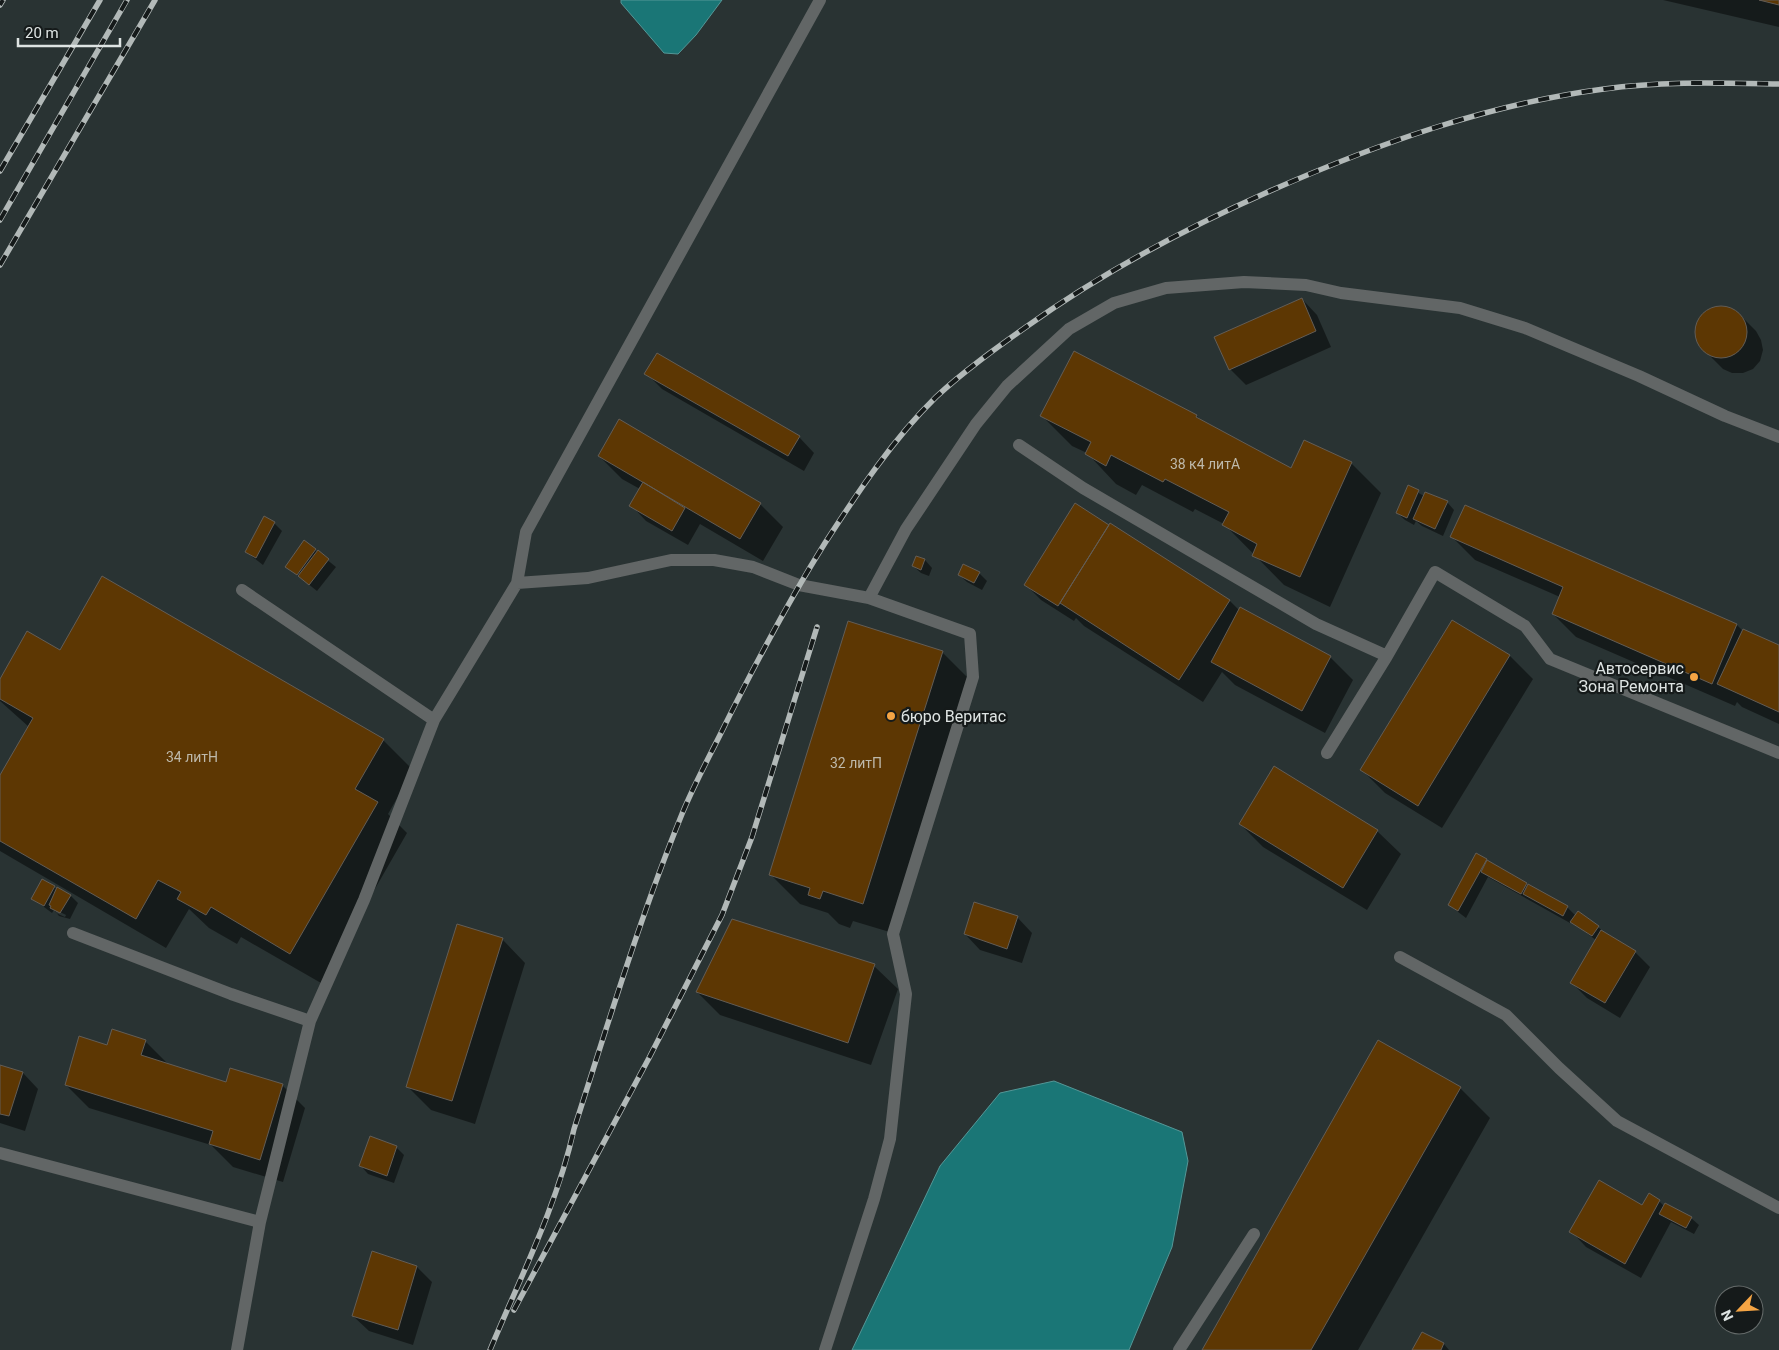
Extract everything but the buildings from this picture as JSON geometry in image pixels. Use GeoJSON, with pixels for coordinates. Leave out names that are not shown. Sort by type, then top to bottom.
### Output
{"type":"FeatureCollection","features":[{"type":"Feature","properties":{"kind":"lane"},"geometry":{"type":"LineString","coordinates":[[236,1350],[260,1222],[310,1021],[364,900],[434,720],[517,583],[526,532],[820,0]]}},
{"type":"Feature","properties":{"kind":"lane"},"geometry":{"type":"LineString","coordinates":[[870,598],[906,529],[976,424],[1008,386],[1070,329],[1114,303],[1166,288],[1244,282],[1306,285],[1342,293],[1460,308],[1525,328],[1639,376],[1725,416],[1779,437]]}},
{"type":"Feature","properties":{"kind":"lane"},"geometry":{"type":"LineString","coordinates":[[1019,445],[1083,488],[1316,624],[1387,656]]}},
{"type":"Feature","properties":{"kind":"lane"},"geometry":{"type":"LineString","coordinates":[[517,583],[588,578],[671,560],[714,560],[753,567],[799,585],[870,598],[970,634],[973,677],[893,934],[906,994],[890,1139],[874,1199],[825,1350]]}},
{"type":"Feature","properties":{"kind":"lane"},"geometry":{"type":"LineString","coordinates":[[1327,752],[1387,656],[1435,572],[1526,626],[1550,660],[1779,753]]}},
{"type":"Feature","properties":{"kind":"lane"},"geometry":{"type":"LineString","coordinates":[[242,590],[434,720]]}},
{"type":"Feature","properties":{"kind":"lane"},"geometry":{"type":"LineString","coordinates":[[74,933],[231,994],[310,1021]]}},
{"type":"Feature","properties":{"kind":"lane"},"geometry":{"type":"LineString","coordinates":[[1400,957],[1506,1015],[1559,1068],[1617,1121],[1779,1208]]}},
{"type":"Feature","properties":{"kind":"lane"},"geometry":{"type":"LineString","coordinates":[[0,1153],[260,1222]]}},
{"type":"Feature","properties":{"kind":"lane"},"geometry":{"type":"LineString","coordinates":[[1178,1350],[1254,1234]]}},
{"type":"Feature","properties":{"kind":"water"},"geometry":{"type":"Polygon","coordinates":[[[621,0],[722,0],[696,35],[678,54],[664,53],[621,3],[621,0]]]}},
{"type":"Feature","properties":{"kind":"water"},"geometry":{"type":"Polygon","coordinates":[[[1054,1081],[1182,1132],[1188,1161],[1172,1247],[1129,1350],[852,1350],[940,1166],[1000,1093],[1054,1081]]]}},
{"type":"Feature","properties":{"kind":"railway"},"geometry":{"type":"LineString","coordinates":[[0,5],[3,0]]}},
{"type":"Feature","properties":{"kind":"railway"},"geometry":{"type":"LineString","coordinates":[[0,171],[100,0]]}},
{"type":"Feature","properties":{"kind":"railway"},"geometry":{"type":"LineString","coordinates":[[0,220],[127,0]]}},
{"type":"Feature","properties":{"kind":"railway"},"geometry":{"type":"LineString","coordinates":[[0,265],[155,0]]}},
{"type":"Feature","properties":{"kind":"railway"},"geometry":{"type":"LineString","coordinates":[[490,1350],[548,1214],[638,931],[691,794],[744,686],[825,543],[863,485],[891,448],[936,397],[969,369],[1026,327],[1114,270],[1206,221],[1270,191],[1351,157],[1476,115],[1561,96],[1626,86],[1713,83],[1779,84]]}},
{"type":"Feature","properties":{"kind":"railway"},"geometry":{"type":"LineString","coordinates":[[514,1310],[649,1058],[722,915],[752,837],[817,627]]}},
{"type":"Feature","properties":{"kind":"place","name":"Автосервис Зона Ремонта"},"geometry":{"type":"Point","coordinates":[1694,677]}},
{"type":"Feature","properties":{"kind":"place","name":"бюро Веритас"},"geometry":{"type":"Point","coordinates":[891,716]}}]}
